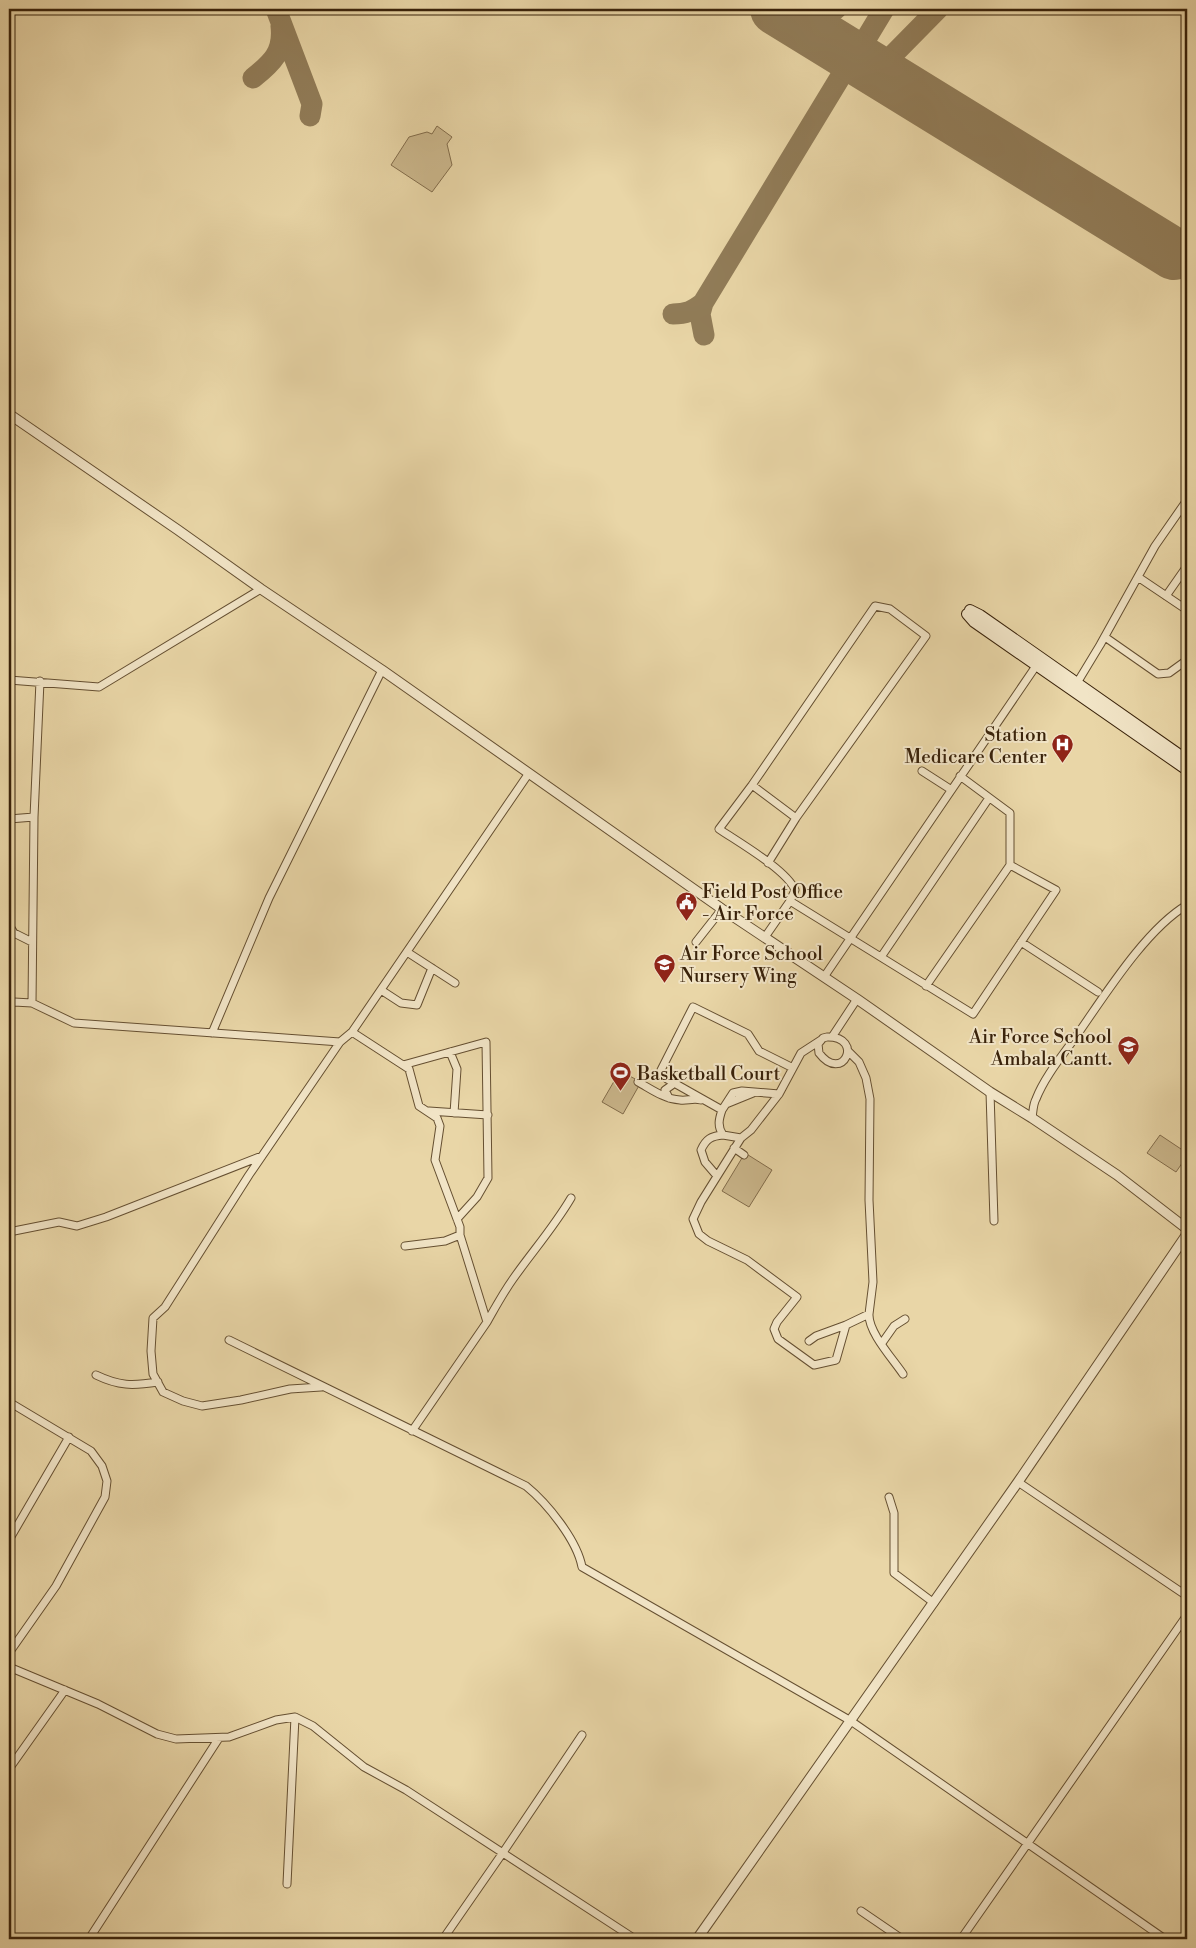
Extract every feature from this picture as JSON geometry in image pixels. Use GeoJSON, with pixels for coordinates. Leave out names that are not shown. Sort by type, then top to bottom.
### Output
{"type":"FeatureCollection","features":[{"type":"Feature","properties":{"kind":"main road"},"geometry":{"type":"LineString","coordinates":[[1187,760],[1077,683],[968,612],[974,622],[1187,770]]}},
{"type":"Feature","properties":{"kind":"street"},"geometry":{"type":"LineString","coordinates":[[9,414],[382,670],[722,909],[857,999],[990,1092],[1117,1175],[1187,1229]]}},
{"type":"Feature","properties":{"kind":"street"},"geometry":{"type":"LineString","coordinates":[[1077,683],[1155,546],[1187,500]]}},
{"type":"Feature","properties":{"kind":"street"},"geometry":{"type":"LineString","coordinates":[[1166,596],[1187,566]]}},
{"type":"Feature","properties":{"kind":"street"},"geometry":{"type":"LineString","coordinates":[[1138,576],[1187,610]]}},
{"type":"Feature","properties":{"kind":"street"},"geometry":{"type":"LineString","coordinates":[[9,680],[99,687],[261,588]]}},
{"type":"Feature","properties":{"kind":"street"},"geometry":{"type":"LineString","coordinates":[[765,938],[790,901],[795,890],[793,884],[768,863],[719,829],[752,785],[875,606],[890,609],[926,636],[796,818],[768,863]]}},
{"type":"Feature","properties":{"kind":"street"},"geometry":{"type":"LineString","coordinates":[[1104,637],[1158,674],[1169,673],[1187,660]]}},
{"type":"Feature","properties":{"kind":"street"},"geometry":{"type":"LineString","coordinates":[[824,977],[950,789],[1036,666]]}},
{"type":"Feature","properties":{"kind":"street"},"geometry":{"type":"LineString","coordinates":[[212,1033],[269,898],[382,670]]}},
{"type":"Feature","properties":{"kind":"street"},"geometry":{"type":"LineString","coordinates":[[32,1003],[34,817],[40,681]]}},
{"type":"Feature","properties":{"kind":"street"},"geometry":{"type":"LineString","coordinates":[[922,771],[950,789]]}},
{"type":"Feature","properties":{"kind":"street"},"geometry":{"type":"LineString","coordinates":[[324,1387],[290,1389],[241,1400],[202,1406],[163,1392],[153,1374],[151,1351],[153,1318],[165,1307],[263,1155],[340,1042],[352,1032],[529,773]]}},
{"type":"Feature","properties":{"kind":"street"},"geometry":{"type":"LineString","coordinates":[[926,986],[1010,865],[1010,813],[960,776]]}},
{"type":"Feature","properties":{"kind":"street"},"geometry":{"type":"LineString","coordinates":[[752,785],[796,818]]}},
{"type":"Feature","properties":{"kind":"street"},"geometry":{"type":"LineString","coordinates":[[881,957],[989,798]]}},
{"type":"Feature","properties":{"kind":"street"},"geometry":{"type":"LineString","coordinates":[[9,830],[9,819],[34,817]]}},
{"type":"Feature","properties":{"kind":"street"},"geometry":{"type":"LineString","coordinates":[[790,901],[973,1014],[1056,890],[1010,865]]}},
{"type":"Feature","properties":{"kind":"street"},"geometry":{"type":"LineString","coordinates":[[1032,1118],[1035,1100],[1049,1075],[1119,976],[1173,913],[1187,905]]}},
{"type":"Feature","properties":{"kind":"street"},"geometry":{"type":"LineString","coordinates":[[696,942],[722,909]]}},
{"type":"Feature","properties":{"kind":"street"},"geometry":{"type":"LineString","coordinates":[[9,925],[14,933],[32,942]]}},
{"type":"Feature","properties":{"kind":"street"},"geometry":{"type":"LineString","coordinates":[[1021,942],[1098,992]]}},
{"type":"Feature","properties":{"kind":"street"},"geometry":{"type":"LineString","coordinates":[[407,952],[455,983]]}},
{"type":"Feature","properties":{"kind":"street"},"geometry":{"type":"LineString","coordinates":[[381,990],[401,1003],[417,1005],[432,968]]}},
{"type":"Feature","properties":{"kind":"street"},"geometry":{"type":"LineString","coordinates":[[832,1037],[857,999]]}},
{"type":"Feature","properties":{"kind":"street"},"geometry":{"type":"LineString","coordinates":[[9,1003],[32,1003],[74,1023],[340,1042]]}},
{"type":"Feature","properties":{"kind":"street"},"geometry":{"type":"LineString","coordinates":[[706,1101],[667,1079],[661,1070],[693,1007],[748,1034],[759,1051],[793,1068]]}},
{"type":"Feature","properties":{"kind":"street"},"geometry":{"type":"LineString","coordinates":[[352,1032],[409,1069],[419,1106],[437,1118],[440,1126],[435,1160],[460,1228],[460,1235],[486,1322]]}},
{"type":"Feature","properties":{"kind":"street"},"geometry":{"type":"LineString","coordinates":[[846,1325],[836,1360],[814,1365],[778,1340],[774,1329],[777,1322],[797,1297],[747,1260],[708,1241],[699,1234],[693,1219],[701,1202],[734,1148],[741,1138],[751,1130],[779,1094],[801,1053],[821,1040],[832,1037],[842,1041],[848,1051],[859,1062],[866,1078],[870,1098],[869,1200],[873,1282],[868,1320],[903,1374]]}},
{"type":"Feature","properties":{"kind":"street"},"geometry":{"type":"LineString","coordinates":[[821,1040],[817,1050],[821,1057],[829,1062],[843,1063],[848,1057],[848,1051]]}},
{"type":"Feature","properties":{"kind":"street"},"geometry":{"type":"LineString","coordinates":[[403,1065],[486,1042],[488,1178],[476,1198],[457,1219]]}},
{"type":"Feature","properties":{"kind":"street"},"geometry":{"type":"LineString","coordinates":[[450,1052],[458,1069],[454,1113]]}},
{"type":"Feature","properties":{"kind":"street"},"geometry":{"type":"LineString","coordinates":[[669,1098],[665,1090],[672,1085],[671,1081]]}},
{"type":"Feature","properties":{"kind":"street"},"geometry":{"type":"LineString","coordinates":[[638,1082],[662,1096],[680,1100],[692,1098],[724,1107]]}},
{"type":"Feature","properties":{"kind":"street"},"geometry":{"type":"LineString","coordinates":[[723,1135],[719,1129],[719,1120],[724,1107],[733,1093],[742,1091],[779,1094]]}},
{"type":"Feature","properties":{"kind":"street"},"geometry":{"type":"LineString","coordinates":[[990,1092],[994,1221]]}},
{"type":"Feature","properties":{"kind":"street"},"geometry":{"type":"LineString","coordinates":[[428,1111],[488,1115]]}},
{"type":"Feature","properties":{"kind":"street"},"geometry":{"type":"LineString","coordinates":[[717,1176],[705,1162],[701,1150],[706,1141],[723,1135],[741,1138]]}},
{"type":"Feature","properties":{"kind":"street"},"geometry":{"type":"LineString","coordinates":[[734,1148],[744,1156]]}},
{"type":"Feature","properties":{"kind":"street"},"geometry":{"type":"LineString","coordinates":[[9,1232],[59,1222],[77,1226],[106,1217],[263,1155]]}},
{"type":"Feature","properties":{"kind":"street"},"geometry":{"type":"LineString","coordinates":[[412,1431],[513,1279],[525,1265],[571,1198]]}},
{"type":"Feature","properties":{"kind":"street"},"geometry":{"type":"LineString","coordinates":[[697,1939],[934,1603],[1187,1234]]}},
{"type":"Feature","properties":{"kind":"street"},"geometry":{"type":"LineString","coordinates":[[405,1246],[445,1241],[460,1235]]}},
{"type":"Feature","properties":{"kind":"street"},"geometry":{"type":"LineString","coordinates":[[809,1341],[816,1336],[869,1314]]}},
{"type":"Feature","properties":{"kind":"street"},"geometry":{"type":"LineString","coordinates":[[882,1343],[894,1326],[905,1319]]}},
{"type":"Feature","properties":{"kind":"street"},"geometry":{"type":"LineString","coordinates":[[229,1340],[526,1486],[539,1497],[567,1534],[579,1554],[582,1567],[851,1721],[1165,1939]]}},
{"type":"Feature","properties":{"kind":"street"},"geometry":{"type":"LineString","coordinates":[[96,1375],[125,1386],[158,1382]]}},
{"type":"Feature","properties":{"kind":"street"},"geometry":{"type":"LineString","coordinates":[[9,1402],[91,1451],[102,1466],[107,1481],[104,1497],[56,1586],[9,1653]]}},
{"type":"Feature","properties":{"kind":"street"},"geometry":{"type":"LineString","coordinates":[[9,1540],[69,1438]]}},
{"type":"Feature","properties":{"kind":"street"},"geometry":{"type":"LineString","coordinates":[[1018,1482],[1187,1596]]}},
{"type":"Feature","properties":{"kind":"street"},"geometry":{"type":"LineString","coordinates":[[889,1497],[894,1513],[894,1573],[934,1603]]}},
{"type":"Feature","properties":{"kind":"street"},"geometry":{"type":"LineString","coordinates":[[960,1939],[1187,1615]]}},
{"type":"Feature","properties":{"kind":"street"},"geometry":{"type":"LineString","coordinates":[[9,1667],[65,1690],[157,1734],[176,1739],[229,1737],[276,1720],[294,1717],[313,1726],[364,1768],[406,1790],[635,1939]]}},
{"type":"Feature","properties":{"kind":"street"},"geometry":{"type":"LineString","coordinates":[[9,1770],[65,1690]]}},
{"type":"Feature","properties":{"kind":"street"},"geometry":{"type":"LineString","coordinates":[[287,1884],[294,1717]]}},
{"type":"Feature","properties":{"kind":"street"},"geometry":{"type":"LineString","coordinates":[[443,1939],[582,1735]]}},
{"type":"Feature","properties":{"kind":"street"},"geometry":{"type":"LineString","coordinates":[[89,1939],[219,1738]]}},
{"type":"Feature","properties":{"kind":"street"},"geometry":{"type":"LineString","coordinates":[[860,1911],[902,1939]]}},
{"type":"Feature","properties":{"kind":"shaded area"},"geometry":{"type":"Polygon","coordinates":[[[437,126],[452,137],[447,144],[452,165],[432,192],[391,165],[409,137],[427,132],[432,134],[437,126]]]}},
{"type":"Feature","properties":{"kind":"shaded area","name":"Basketball Court"},"geometry":{"type":"Polygon","coordinates":[[[620,1071],[641,1082],[623,1114],[602,1102],[620,1071]]]}},
{"type":"Feature","properties":{"kind":"shaded area"},"geometry":{"type":"Polygon","coordinates":[[[1160,1135],[1187,1153],[1187,1156],[1176,1172],[1147,1153],[1160,1135]]]}},
{"type":"Feature","properties":{"kind":"shaded area"},"geometry":{"type":"Polygon","coordinates":[[[745,1153],[772,1170],[749,1207],[722,1191],[745,1153]]]}},
{"type":"Feature","properties":{"kind":"taxiway"},"geometry":{"type":"LineString","coordinates":[[276,9],[312,104],[310,116]]}},
{"type":"Feature","properties":{"kind":"taxiway"},"geometry":{"type":"LineString","coordinates":[[784,9],[812,12],[836,9]]}},
{"type":"Feature","properties":{"kind":"taxiway"},"geometry":{"type":"LineString","coordinates":[[855,57],[884,9]]}},
{"type":"Feature","properties":{"kind":"taxiway"},"geometry":{"type":"LineString","coordinates":[[877,71],[938,9]]}},
{"type":"Feature","properties":{"kind":"taxiway"},"geometry":{"type":"LineString","coordinates":[[253,78],[275,56],[281,43],[281,26]]}},
{"type":"Feature","properties":{"kind":"taxiway"},"geometry":{"type":"LineString","coordinates":[[673,314],[689,312],[703,303],[841,76],[843,63],[838,47]]}},
{"type":"Feature","properties":{"kind":"taxiway"},"geometry":{"type":"LineString","coordinates":[[703,303],[700,314],[704,335]]}},
{"type":"Feature","properties":{"kind":"runway"},"geometry":{"type":"LineString","coordinates":[[776,9],[1174,254]]}},
{"type":"Feature","properties":{"kind":"place","name":"Station Medicare Center"},"geometry":{"type":"Point","coordinates":[1063,764]}},
{"type":"Feature","properties":{"kind":"place","name":"Field Post Office - Air Force"},"geometry":{"type":"Point","coordinates":[686,921]}},
{"type":"Feature","properties":{"kind":"place","name":"Air Force School Nursery Wing"},"geometry":{"type":"Point","coordinates":[664,983]}},
{"type":"Feature","properties":{"kind":"place","name":"Air Force School Ambala Cantt."},"geometry":{"type":"Point","coordinates":[1128,1066]}},
{"type":"Feature","properties":{"kind":"place","name":"Basketball Court"},"geometry":{"type":"Point","coordinates":[621,1092]}}]}
